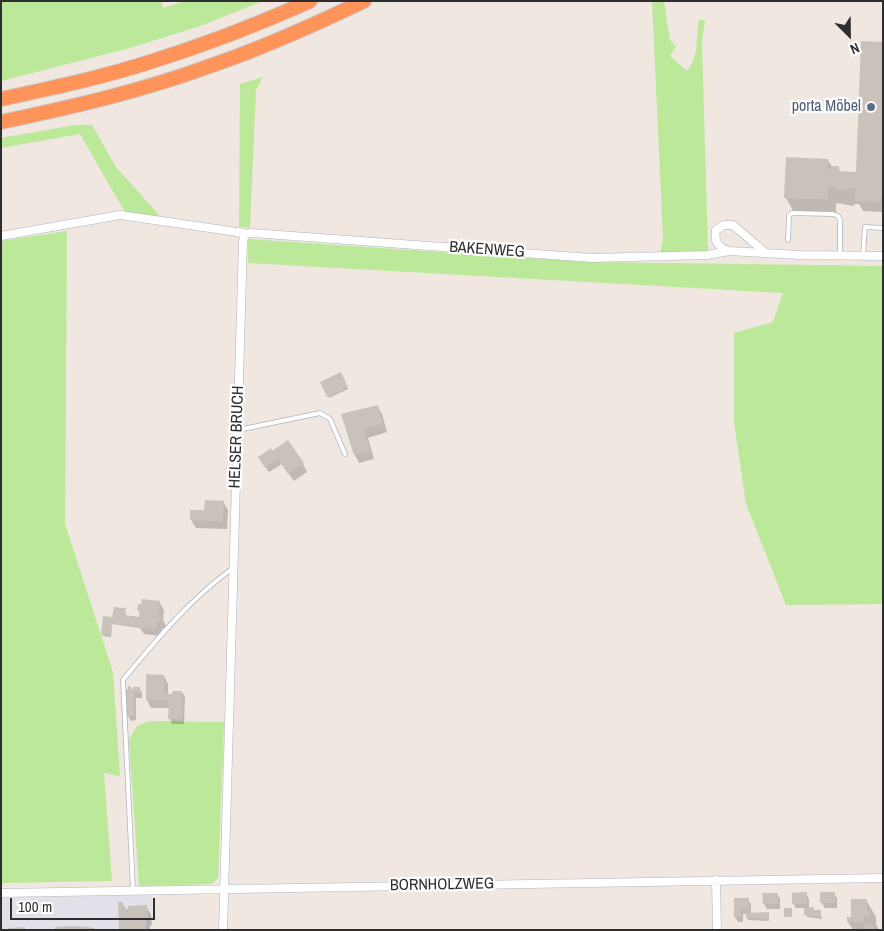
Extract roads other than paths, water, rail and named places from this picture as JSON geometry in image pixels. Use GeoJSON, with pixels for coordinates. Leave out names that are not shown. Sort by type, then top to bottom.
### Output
{"type":"FeatureCollection","features":[{"type":"Feature","properties":{"kind":"highway"},"geometry":{"type":"LineString","coordinates":[[1,99],[84,81],[153,62],[228,35],[310,1]]}},
{"type":"Feature","properties":{"kind":"highway"},"geometry":{"type":"LineString","coordinates":[[1,122],[66,109],[208,67],[316,24],[364,1]]}},
{"type":"Feature","properties":{"kind":"street"},"geometry":{"type":"LineString","coordinates":[[1,236],[120,215],[245,234]]}},
{"type":"Feature","properties":{"kind":"street"},"geometry":{"type":"LineString","coordinates":[[729,252],[719,247],[715,240],[716,230],[724,225],[733,225],[766,253]]}},
{"type":"Feature","properties":{"kind":"street","name":"BAKENWEG"},"geometry":{"type":"LineString","coordinates":[[245,234],[592,258],[707,255],[729,252],[883,256]]}},
{"type":"Feature","properties":{"kind":"street","name":"HELSER BRUCH"},"geometry":{"type":"LineString","coordinates":[[223,930],[237,430],[243,241],[245,234]]}},
{"type":"Feature","properties":{"kind":"street","name":"BORNHOLZWEG"},"geometry":{"type":"LineString","coordinates":[[1,893],[883,878]]}},
{"type":"Feature","properties":{"kind":"street"},"geometry":{"type":"LineString","coordinates":[[716,880],[717,930]]}},
{"type":"Feature","properties":{"kind":"lane"},"geometry":{"type":"LineString","coordinates":[[788,240],[789,215],[792,213],[832,214],[838,216],[840,220],[840,255]]}},
{"type":"Feature","properties":{"kind":"lane"},"geometry":{"type":"LineString","coordinates":[[863,256],[865,227],[883,228]]}},
{"type":"Feature","properties":{"kind":"lane"},"geometry":{"type":"LineString","coordinates":[[237,430],[320,413],[330,419],[345,454]]}},
{"type":"Feature","properties":{"kind":"lane"},"geometry":{"type":"LineString","coordinates":[[133,890],[123,680],[209,585],[233,568]]}},
{"type":"Feature","properties":{"kind":"place","name":"porta Möbel"},"geometry":{"type":"Point","coordinates":[871,107]}}]}
